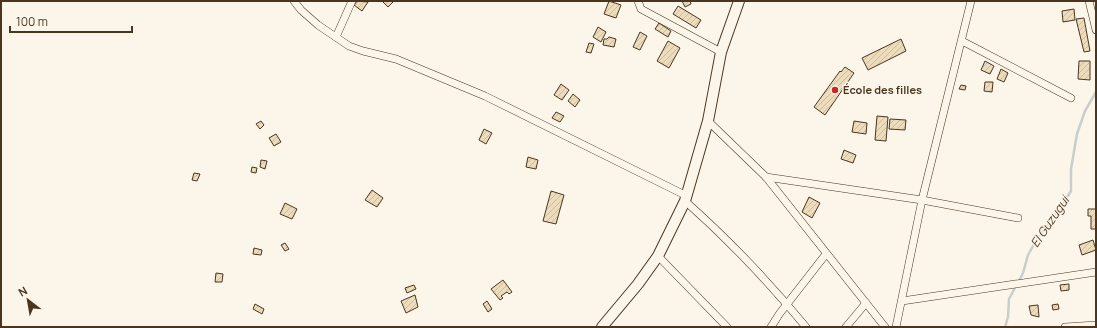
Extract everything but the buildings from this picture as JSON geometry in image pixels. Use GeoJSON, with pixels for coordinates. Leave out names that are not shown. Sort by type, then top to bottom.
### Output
{"type":"FeatureCollection","features":[{"type":"Feature","properties":{"kind":"street"},"geometry":{"type":"LineString","coordinates":[[294,1],[312,20],[356,49],[396,58],[485,96],[686,198],[721,233],[806,327]]}},
{"type":"Feature","properties":{"kind":"street"},"geometry":{"type":"LineString","coordinates":[[336,37],[352,1]]}},
{"type":"Feature","properties":{"kind":"street"},"geometry":{"type":"LineString","coordinates":[[638,1],[641,9],[721,52]]}},
{"type":"Feature","properties":{"kind":"street"},"geometry":{"type":"LineString","coordinates":[[602,327],[638,284],[658,256],[686,198],[708,121],[721,52],[739,1]]}},
{"type":"Feature","properties":{"kind":"street"},"geometry":{"type":"LineString","coordinates":[[896,327],[922,200],[971,1]]}},
{"type":"Feature","properties":{"kind":"street"},"geometry":{"type":"LineString","coordinates":[[1089,1],[1096,30]]}},
{"type":"Feature","properties":{"kind":"street"},"geometry":{"type":"LineString","coordinates":[[962,41],[1071,98]]}},
{"type":"Feature","properties":{"kind":"street"},"geometry":{"type":"LineString","coordinates":[[708,121],[766,177],[885,327]]}},
{"type":"Feature","properties":{"kind":"street"},"geometry":{"type":"LineString","coordinates":[[766,177],[922,200],[1018,218]]}},
{"type":"Feature","properties":{"kind":"street"},"geometry":{"type":"LineString","coordinates":[[771,327],[826,254]]}},
{"type":"Feature","properties":{"kind":"street"},"geometry":{"type":"LineString","coordinates":[[658,256],[727,327]]}},
{"type":"Feature","properties":{"kind":"street"},"geometry":{"type":"LineString","coordinates":[[902,301],[1096,272]]}},
{"type":"Feature","properties":{"kind":"street"},"geometry":{"type":"LineString","coordinates":[[846,327],[866,303]]}},
{"type":"Feature","properties":{"kind":"street"},"geometry":{"type":"LineString","coordinates":[[1065,327],[1096,325]]}},
{"type":"Feature","properties":{"kind":"waterway","name":"El Guzugui"},"geometry":{"type":"LineString","coordinates":[[1019,281],[1028,255],[1037,239],[1051,222],[1071,191],[1071,169],[1077,134],[1085,111],[1096,92]]}},
{"type":"Feature","properties":{"kind":"waterway","name":"El Guzugui"},"geometry":{"type":"LineString","coordinates":[[1005,327],[1008,317],[1009,299],[1016,286]]}},
{"type":"Feature","properties":{"kind":"place","name":"École des filles"},"geometry":{"type":"Point","coordinates":[835,90]}}]}
